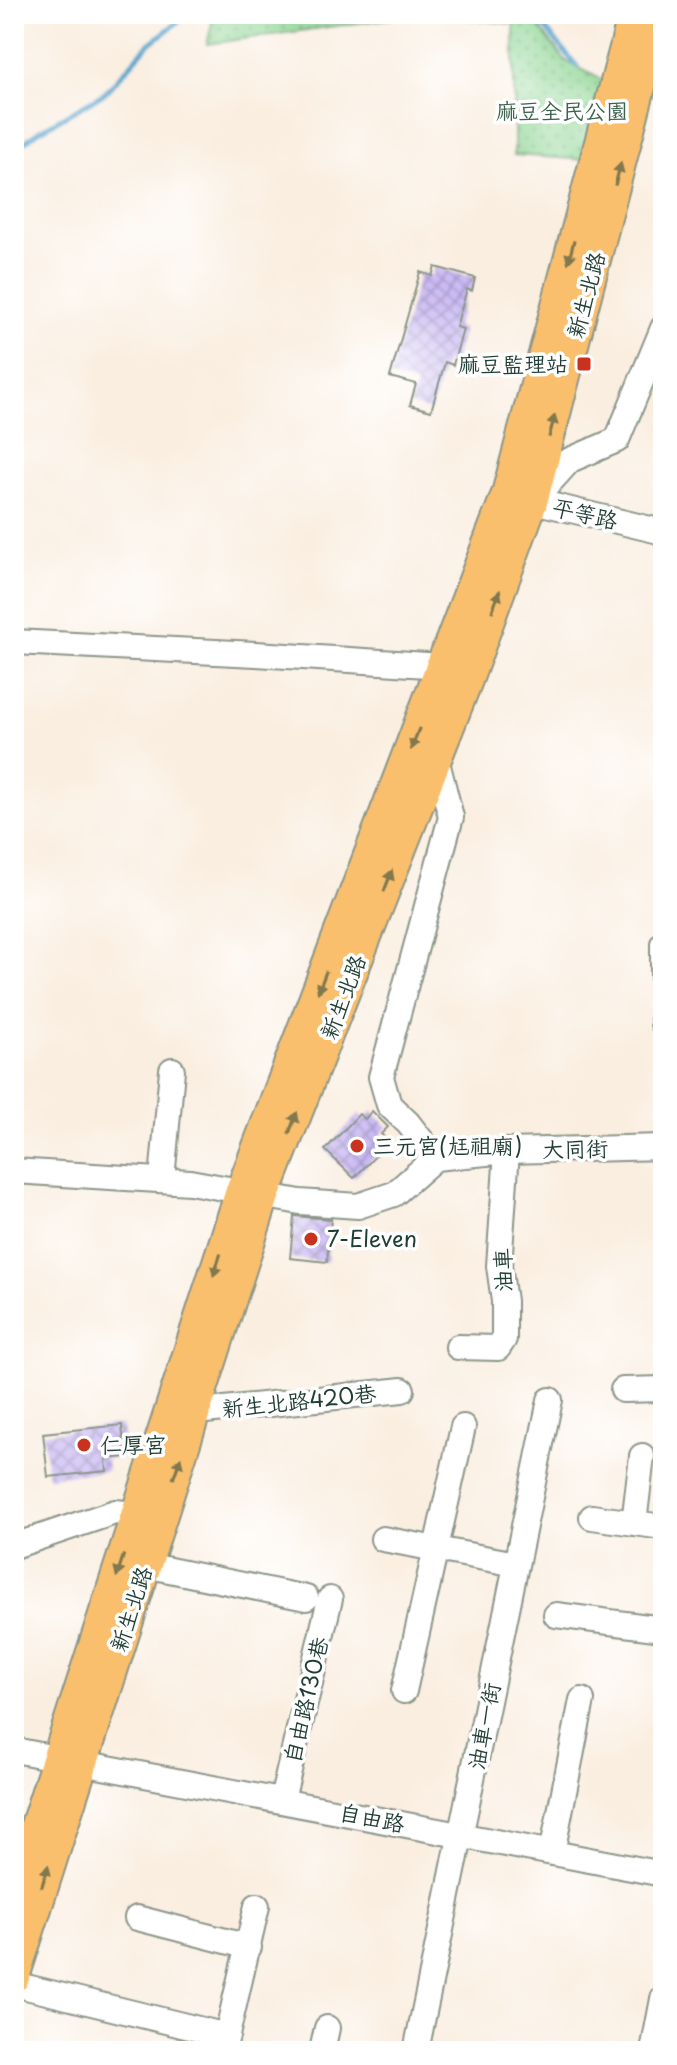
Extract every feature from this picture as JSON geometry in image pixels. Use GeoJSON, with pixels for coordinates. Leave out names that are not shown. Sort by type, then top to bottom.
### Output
{"type":"FeatureCollection","features":[{"type":"Feature","properties":{"kind":"main road","name":"新生北路"},"geometry":{"type":"LineString","coordinates":[[520,498],[634,14]]}},
{"type":"Feature","properties":{"kind":"main road","name":"新生北路"},"geometry":{"type":"LineString","coordinates":[[14,1977],[69,1760],[253,1193],[520,498],[659,14]]}},
{"type":"Feature","properties":{"kind":"main road","name":"新生北路"},"geometry":{"type":"LineString","coordinates":[[14,1893],[145,1565],[148,1517],[196,1412],[253,1193],[436,758],[456,670]]}},
{"type":"Feature","properties":{"kind":"street"},"geometry":{"type":"LineString","coordinates":[[520,498],[570,460],[617,440],[663,328]]}},
{"type":"Feature","properties":{"kind":"street","name":"平等路"},"geometry":{"type":"LineString","coordinates":[[520,498],[663,532]]}},
{"type":"Feature","properties":{"kind":"street"},"geometry":{"type":"LineString","coordinates":[[14,642],[256,654],[456,670]]}},
{"type":"Feature","properties":{"kind":"street"},"geometry":{"type":"LineString","coordinates":[[14,1171],[162,1179],[300,1202],[358,1206],[394,1194],[435,1158],[408,1123],[389,1105],[381,1077],[451,817],[436,758]]}},
{"type":"Feature","properties":{"kind":"street"},"geometry":{"type":"LineString","coordinates":[[663,944],[663,1023]]}},
{"type":"Feature","properties":{"kind":"street"},"geometry":{"type":"LineString","coordinates":[[162,1179],[172,1070]]}},
{"type":"Feature","properties":{"kind":"street","name":"大同街"},"geometry":{"type":"LineString","coordinates":[[435,1158],[507,1151],[663,1147]]}},
{"type":"Feature","properties":{"kind":"street","name":"油車"},"geometry":{"type":"LineString","coordinates":[[458,1347],[498,1348],[504,1339],[504,1301],[499,1266],[507,1151]]}},
{"type":"Feature","properties":{"kind":"street"},"geometry":{"type":"LineString","coordinates":[[623,1390],[663,1389]]}},
{"type":"Feature","properties":{"kind":"street","name":"新生北路420巷"},"geometry":{"type":"LineString","coordinates":[[196,1412],[402,1390]]}},
{"type":"Feature","properties":{"kind":"street","name":"油車一街"},"geometry":{"type":"LineString","coordinates":[[416,2051],[550,1400]]}},
{"type":"Feature","properties":{"kind":"street"},"geometry":{"type":"LineString","coordinates":[[404,1691],[463,1427]]}},
{"type":"Feature","properties":{"kind":"street"},"geometry":{"type":"LineString","coordinates":[[634,1523],[642,1456]]}},
{"type":"Feature","properties":{"kind":"street"},"geometry":{"type":"LineString","coordinates":[[14,1546],[115,1512],[148,1517]]}},
{"type":"Feature","properties":{"kind":"street"},"geometry":{"type":"LineString","coordinates":[[592,1517],[663,1527]]}},
{"type":"Feature","properties":{"kind":"street"},"geometry":{"type":"LineString","coordinates":[[383,1539],[516,1564]]}},
{"type":"Feature","properties":{"kind":"street","name":"自由路130巷"},"geometry":{"type":"LineString","coordinates":[[145,1565],[318,1598],[282,1800]]}},
{"type":"Feature","properties":{"kind":"street"},"geometry":{"type":"LineString","coordinates":[[556,1615],[663,1629]]}},
{"type":"Feature","properties":{"kind":"street"},"geometry":{"type":"LineString","coordinates":[[552,1853],[582,1700]]}},
{"type":"Feature","properties":{"kind":"street","name":"自由路"},"geometry":{"type":"LineString","coordinates":[[14,1750],[663,1874]]}},
{"type":"Feature","properties":{"kind":"street"},"geometry":{"type":"LineString","coordinates":[[14,1984],[226,2043],[257,1906]]}},
{"type":"Feature","properties":{"kind":"street"},"geometry":{"type":"LineString","coordinates":[[137,1918],[249,1947]]}},
{"type":"Feature","properties":{"kind":"street"},"geometry":{"type":"LineString","coordinates":[[653,2051],[663,1999]]}},
{"type":"Feature","properties":{"kind":"green space"},"geometry":{"type":"Polygon","coordinates":[[[214,14],[422,14],[207,44],[214,14]]]}},
{"type":"Feature","properties":{"kind":"green space","name":"麻豆全民公園"},"geometry":{"type":"Polygon","coordinates":[[[422,14],[528,14],[566,61],[627,93],[601,161],[514,155],[514,24],[422,14]]]}},
{"type":"Feature","properties":{"kind":"building"},"geometry":{"type":"Polygon","coordinates":[[[435,267],[475,278],[472,291],[467,289],[456,327],[463,329],[453,365],[445,362],[431,411],[410,405],[416,384],[390,377],[420,272],[432,276],[435,267]]]}},
{"type":"Feature","properties":{"kind":"building","name":"三元宮(尪祖廟)"},"geometry":{"type":"Polygon","coordinates":[[[372,1111],[388,1127],[381,1134],[389,1142],[354,1178],[325,1150],[359,1114],[365,1119],[372,1111]]]}},
{"type":"Feature","properties":{"kind":"building","name":"7-Eleven"},"geometry":{"type":"Polygon","coordinates":[[[294,1216],[331,1219],[327,1262],[290,1258],[294,1216]]]}},
{"type":"Feature","properties":{"kind":"building","name":"仁厚宮"},"geometry":{"type":"Polygon","coordinates":[[[122,1425],[125,1457],[106,1459],[107,1471],[48,1477],[43,1433],[122,1425]]]}},
{"type":"Feature","properties":{"kind":"waterway"},"geometry":{"type":"LineString","coordinates":[[14,150],[39,131],[105,93],[147,46],[188,14]]}},
{"type":"Feature","properties":{"kind":"waterway"},"geometry":{"type":"LineString","coordinates":[[533,14],[577,66]]}},
{"type":"Feature","properties":{"kind":"place","name":"麻豆監理站"},"geometry":{"type":"Point","coordinates":[584,364]}},
{"type":"Feature","properties":{"kind":"place","name":"三元宮(尪祖廟)"},"geometry":{"type":"Point","coordinates":[357,1146]}},
{"type":"Feature","properties":{"kind":"place","name":"7-Eleven"},"geometry":{"type":"Point","coordinates":[311,1239]}},
{"type":"Feature","properties":{"kind":"place","name":"仁厚宮"},"geometry":{"type":"Point","coordinates":[84,1445]}}]}
